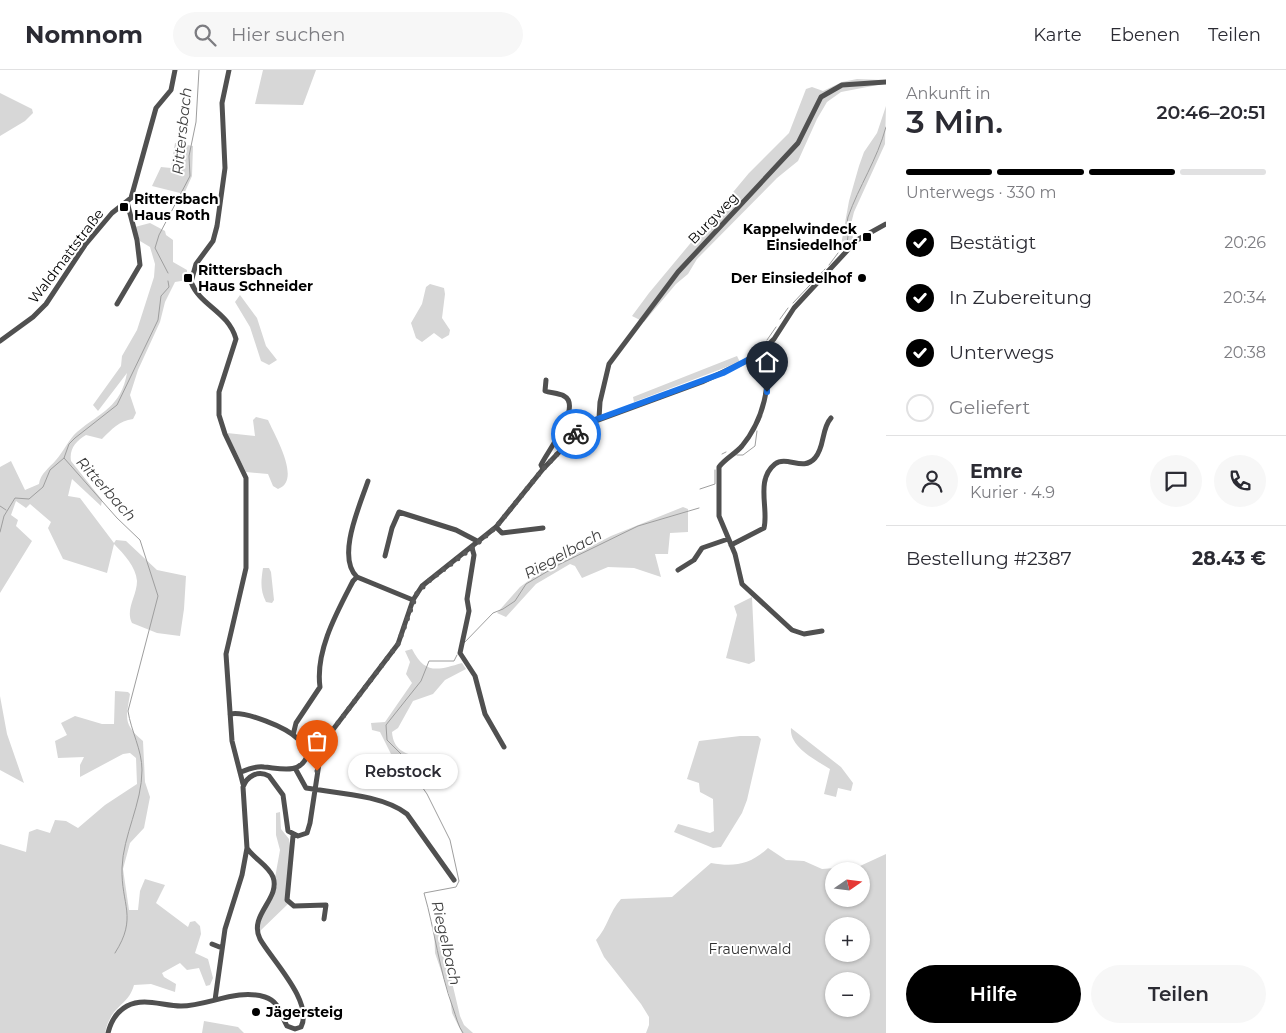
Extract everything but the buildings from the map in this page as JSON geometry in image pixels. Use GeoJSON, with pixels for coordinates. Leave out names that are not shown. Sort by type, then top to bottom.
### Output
{"type":"FeatureCollection","features":[{"type":"Feature","properties":{"kind":"street"},"geometry":{"type":"LineString","coordinates":[[118,304],[140,265],[137,240],[127,202],[130,198],[156,108],[170,90],[175,70]]}},
{"type":"Feature","properties":{"kind":"street"},"geometry":{"type":"LineString","coordinates":[[215,1000],[225,929],[242,876],[247,848],[241,772],[232,741],[226,654],[246,568],[247,490],[246,478],[222,427],[219,405],[219,392],[236,339],[226,318],[198,294],[191,282],[196,264],[213,240],[217,226],[225,168],[222,103],[229,70]]}},
{"type":"Feature","properties":{"kind":"street","name":"Burgweg"},"geometry":{"type":"LineString","coordinates":[[600,418],[600,402],[609,364],[678,272],[798,143],[821,97],[842,85],[886,82]]}},
{"type":"Feature","properties":{"kind":"street","name":"Waldmattstraße"},"geometry":{"type":"LineString","coordinates":[[0,341],[33,317],[46,304],[85,245],[112,212],[127,202]]}},
{"type":"Feature","properties":{"kind":"street"},"geometry":{"type":"LineString","coordinates":[[293,836],[303,835],[309,828],[319,758],[326,739],[398,644],[413,600],[430,580],[496,527],[543,469],[578,431],[600,418],[723,373],[763,352],[794,308],[857,240],[886,224]]}},
{"type":"Feature","properties":{"kind":"street"},"geometry":{"type":"LineString","coordinates":[[763,352],[767,376],[764,404],[745,443],[722,463],[718,471],[719,516],[731,545],[740,579],[750,593],[792,630],[804,634],[822,631]]}},
{"type":"Feature","properties":{"kind":"street"},"geometry":{"type":"LineString","coordinates":[[543,469],[541,465],[545,456],[570,415],[568,399],[564,396],[545,391],[546,380]]}},
{"type":"Feature","properties":{"kind":"street"},"geometry":{"type":"LineString","coordinates":[[731,545],[764,528],[764,485],[772,468],[776,463],[806,464],[812,461],[818,454],[826,423],[831,418]]}},
{"type":"Feature","properties":{"kind":"street"},"geometry":{"type":"LineString","coordinates":[[368,481],[349,544],[350,569],[357,578],[413,600]]}},
{"type":"Feature","properties":{"kind":"street"},"geometry":{"type":"LineString","coordinates":[[385,556],[392,528],[399,512],[456,530],[479,542]]}},
{"type":"Feature","properties":{"kind":"street"},"geometry":{"type":"LineString","coordinates":[[496,527],[502,533],[543,528]]}},
{"type":"Feature","properties":{"kind":"street"},"geometry":{"type":"LineString","coordinates":[[678,570],[687,566],[702,548],[728,539]]}},
{"type":"Feature","properties":{"kind":"street"},"geometry":{"type":"LineString","coordinates":[[472,548],[474,554],[467,599],[469,610],[460,653],[474,676],[485,714],[504,747]]}},
{"type":"Feature","properties":{"kind":"street"},"geometry":{"type":"LineString","coordinates":[[293,735],[296,723],[320,687],[319,677],[322,655],[334,618],[357,578]]}},
{"type":"Feature","properties":{"kind":"street"},"geometry":{"type":"LineString","coordinates":[[230,714],[242,713],[293,735],[299,740],[307,756]]}},
{"type":"Feature","properties":{"kind":"street"},"geometry":{"type":"LineString","coordinates":[[241,772],[263,766],[285,770],[295,768],[302,764],[307,756]]}},
{"type":"Feature","properties":{"kind":"street"},"geometry":{"type":"LineString","coordinates":[[307,756],[319,758]]}},
{"type":"Feature","properties":{"kind":"street"},"geometry":{"type":"LineString","coordinates":[[295,768],[303,785],[314,790],[352,794],[399,807],[407,814],[454,880]]}},
{"type":"Feature","properties":{"kind":"street"},"geometry":{"type":"LineString","coordinates":[[243,787],[245,781],[254,775],[265,774],[274,780],[283,795],[286,827],[293,836],[287,900],[294,906],[326,905],[324,919]]}},
{"type":"Feature","properties":{"kind":"street"},"geometry":{"type":"LineString","coordinates":[[108,1033],[116,1014],[129,1005],[150,1002],[180,1006],[247,995],[265,997],[277,1004],[290,1028],[298,1029],[303,1024],[303,1013],[297,997],[258,934],[260,914],[274,888],[272,876],[247,848]]}},
{"type":"Feature","properties":{"kind":"street"},"geometry":{"type":"LineString","coordinates":[[212,944],[222,948]]}},
{"type":"Feature","properties":{"kind":"green space"},"geometry":{"type":"Polygon","coordinates":[[[263,70],[316,70],[303,105],[255,104],[263,70]]]}},
{"type":"Feature","properties":{"kind":"green space"},"geometry":{"type":"Polygon","coordinates":[[[857,79],[883,80],[883,84],[841,92],[827,102],[798,161],[777,178],[697,259],[688,274],[676,284],[644,322],[632,316],[749,173],[789,133],[806,89],[812,87],[823,91],[842,82],[857,79]]]}},
{"type":"Feature","properties":{"kind":"green space"},"geometry":{"type":"Polygon","coordinates":[[[0,93],[32,109],[33,113],[25,121],[0,136],[0,93]]]}},
{"type":"Feature","properties":{"kind":"green space"},"geometry":{"type":"Polygon","coordinates":[[[886,106],[885,144],[854,212],[851,224],[853,239],[845,247],[841,245],[849,201],[859,166],[864,152],[877,133],[886,106]]]}},
{"type":"Feature","properties":{"kind":"green space"},"geometry":{"type":"Polygon","coordinates":[[[175,143],[193,146],[192,176],[184,194],[152,186],[161,167],[171,168],[175,143]]]}},
{"type":"Feature","properties":{"kind":"green space"},"geometry":{"type":"Polygon","coordinates":[[[150,223],[165,231],[166,235],[173,240],[173,262],[187,270],[187,280],[175,282],[165,302],[160,322],[138,370],[130,395],[136,413],[133,419],[120,424],[102,439],[86,435],[72,449],[71,461],[102,500],[101,506],[72,479],[68,496],[80,498],[114,543],[116,540],[126,541],[157,570],[186,576],[180,636],[157,633],[132,623],[130,613],[137,581],[136,576],[129,561],[114,544],[107,573],[63,559],[48,528],[51,522],[30,504],[26,508],[16,501],[11,515],[18,520],[16,526],[32,541],[0,593],[0,467],[11,461],[25,490],[39,484],[43,474],[59,457],[74,435],[109,408],[120,394],[127,373],[98,411],[93,405],[121,366],[122,356],[137,330],[154,277],[155,264],[150,247],[140,241],[135,227],[150,223]]]}},
{"type":"Feature","properties":{"kind":"green space"},"geometry":{"type":"Polygon","coordinates":[[[430,284],[444,288],[442,318],[450,330],[449,335],[442,339],[434,333],[422,342],[416,338],[411,323],[422,304],[426,287],[430,284]]]}},
{"type":"Feature","properties":{"kind":"green space"},"geometry":{"type":"Polygon","coordinates":[[[240,295],[257,318],[266,346],[277,360],[269,365],[261,361],[250,327],[235,302],[240,295]]]}},
{"type":"Feature","properties":{"kind":"green space"},"geometry":{"type":"Polygon","coordinates":[[[737,356],[740,362],[634,402],[633,397],[737,356]]]}},
{"type":"Feature","properties":{"kind":"green space"},"geometry":{"type":"Polygon","coordinates":[[[256,417],[268,420],[285,458],[288,477],[285,484],[278,489],[273,486],[268,474],[246,472],[227,433],[255,436],[253,420],[256,417]]]}},
{"type":"Feature","properties":{"kind":"green space"},"geometry":{"type":"Polygon","coordinates":[[[683,507],[688,509],[688,532],[670,533],[668,554],[655,554],[661,577],[634,568],[608,567],[582,578],[575,566],[570,564],[536,584],[506,617],[497,613],[520,587],[539,573],[611,536],[683,507]]]}},
{"type":"Feature","properties":{"kind":"green space"},"geometry":{"type":"Polygon","coordinates":[[[263,568],[269,568],[271,572],[274,600],[272,603],[266,602],[263,593],[261,581],[263,568]]]}},
{"type":"Feature","properties":{"kind":"green space"},"geometry":{"type":"Polygon","coordinates":[[[752,597],[755,661],[749,664],[726,658],[737,615],[734,606],[752,597]]]}},
{"type":"Feature","properties":{"kind":"green space"},"geometry":{"type":"Polygon","coordinates":[[[412,649],[427,667],[439,669],[462,663],[466,669],[445,680],[433,694],[413,701],[398,728],[392,732],[397,747],[409,754],[420,756],[421,761],[402,767],[401,774],[380,732],[372,730],[371,723],[385,722],[412,683],[406,674],[410,662],[405,651],[412,649]]]}},
{"type":"Feature","properties":{"kind":"green space"},"geometry":{"type":"Polygon","coordinates":[[[115,691],[128,692],[130,694],[128,721],[132,730],[143,741],[145,782],[150,797],[144,828],[130,843],[123,869],[129,910],[138,910],[140,891],[145,879],[165,885],[156,903],[188,927],[190,922],[195,921],[200,926],[201,934],[195,953],[208,959],[213,978],[210,985],[206,986],[199,968],[187,970],[180,963],[162,973],[164,977],[176,984],[175,992],[151,984],[134,985],[128,998],[111,1016],[105,1033],[0,1033],[0,844],[26,852],[29,832],[37,829],[50,833],[55,820],[66,821],[78,828],[105,805],[137,784],[136,758],[130,753],[123,754],[80,777],[80,765],[84,757],[58,758],[55,741],[67,735],[61,723],[75,716],[102,724],[114,724],[115,691]]]}},
{"type":"Feature","properties":{"kind":"green space"},"geometry":{"type":"Polygon","coordinates":[[[0,696],[7,734],[24,783],[0,770],[0,696]]]}},
{"type":"Feature","properties":{"kind":"green space"},"geometry":{"type":"Polygon","coordinates":[[[791,728],[841,767],[853,783],[851,791],[838,788],[836,797],[824,794],[830,769],[799,747],[794,741],[791,728]]]}},
{"type":"Feature","properties":{"kind":"green space"},"geometry":{"type":"Polygon","coordinates":[[[740,736],[758,736],[761,739],[747,800],[742,813],[721,847],[713,848],[674,832],[678,824],[710,833],[714,831],[713,799],[700,792],[699,783],[687,779],[699,741],[740,736]]]}},
{"type":"Feature","properties":{"kind":"green space"},"geometry":{"type":"Polygon","coordinates":[[[280,812],[281,829],[289,839],[291,855],[289,903],[260,931],[260,922],[277,886],[275,878],[280,850],[276,835],[276,813],[280,812]]]}},
{"type":"Feature","properties":{"kind":"green space","name":"Frauenwald"},"geometry":{"type":"Polygon","coordinates":[[[768,848],[786,860],[804,861],[825,869],[825,908],[870,908],[869,862],[886,854],[886,1033],[646,1033],[649,1017],[604,957],[596,940],[617,904],[621,899],[672,897],[711,863],[727,865],[755,858],[768,848]]]}},
{"type":"Feature","properties":{"kind":"green space"},"geometry":{"type":"Polygon","coordinates":[[[434,924],[439,927],[460,1016],[464,1025],[473,1033],[462,1033],[452,1013],[450,997],[435,953],[434,924]]]}},
{"type":"Feature","properties":{"kind":"green space"},"geometry":{"type":"Polygon","coordinates":[[[204,1021],[238,1027],[244,1033],[202,1033],[204,1021]]]}},
{"type":"Feature","properties":{"kind":"waterway","name":"Rittersbach"},"geometry":{"type":"LineString","coordinates":[[168,273],[155,248],[159,235],[190,176],[189,156],[196,122],[199,70]]}},
{"type":"Feature","properties":{"kind":"waterway"},"geometry":{"type":"LineString","coordinates":[[844,247],[848,240],[848,217],[878,151],[886,127]]}},
{"type":"Feature","properties":{"kind":"waterway"},"geometry":{"type":"LineString","coordinates":[[829,265],[838,253]]}},
{"type":"Feature","properties":{"kind":"waterway"},"geometry":{"type":"LineString","coordinates":[[793,303],[825,269]]}},
{"type":"Feature","properties":{"kind":"waterway","name":"Ritterbach"},"geometry":{"type":"LineString","coordinates":[[115,953],[126,930],[127,911],[122,881],[123,856],[139,795],[142,770],[142,763],[128,711],[158,596],[140,540],[117,518],[64,458],[69,444],[117,405],[158,320],[161,296],[169,287],[168,281]]}},
{"type":"Feature","properties":{"kind":"waterway"},"geometry":{"type":"LineString","coordinates":[[780,319],[788,308]]}},
{"type":"Feature","properties":{"kind":"waterway"},"geometry":{"type":"LineString","coordinates":[[767,340],[776,327]]}},
{"type":"Feature","properties":{"kind":"waterway"},"geometry":{"type":"LineString","coordinates":[[770,351],[770,377]]}},
{"type":"Feature","properties":{"kind":"waterway"},"geometry":{"type":"LineString","coordinates":[[758,424],[762,416]]}},
{"type":"Feature","properties":{"kind":"waterway"},"geometry":{"type":"LineString","coordinates":[[737,455],[743,455],[755,446],[757,431]]}},
{"type":"Feature","properties":{"kind":"waterway"},"geometry":{"type":"LineString","coordinates":[[722,454],[726,452]]}},
{"type":"Feature","properties":{"kind":"waterway"},"geometry":{"type":"LineString","coordinates":[[0,532],[4,516],[15,498],[29,499],[43,487],[50,470],[64,458]]}},
{"type":"Feature","properties":{"kind":"waterway"},"geometry":{"type":"LineString","coordinates":[[700,489],[715,484],[715,470]]}},
{"type":"Feature","properties":{"kind":"waterway"},"geometry":{"type":"LineString","coordinates":[[0,506],[6,510]]}},
{"type":"Feature","properties":{"kind":"waterway","name":"Riegelbach"},"geometry":{"type":"LineString","coordinates":[[464,643],[493,613],[515,601],[526,584],[560,564],[638,526],[699,508]]}},
{"type":"Feature","properties":{"kind":"waterway","name":"Riegelbach"},"geometry":{"type":"LineString","coordinates":[[457,655],[454,661],[429,661],[421,681],[386,725],[387,740],[407,760],[411,771],[427,794],[450,840],[459,881],[456,887],[424,893],[448,994],[463,1033]]}},
{"type":"Feature","properties":{"kind":"way so far"},"geometry":{"type":"LineString","coordinates":[[317,771],[322,744],[398,644],[413,600],[422,586],[496,527],[543,469],[576,434]]}},
{"type":"Feature","properties":{"kind":"place","name":"Rittersbach Haus Roth"},"geometry":{"type":"Point","coordinates":[124,207]}},
{"type":"Feature","properties":{"kind":"place","name":"Kappelwindeck Einsiedelhof"},"geometry":{"type":"Point","coordinates":[867,237]}},
{"type":"Feature","properties":{"kind":"place","name":"Rittersbach Haus Schneider"},"geometry":{"type":"Point","coordinates":[188,278]}},
{"type":"Feature","properties":{"kind":"place","name":"Der Einsiedelhof"},"geometry":{"type":"Point","coordinates":[862,278]}},
{"type":"Feature","properties":{"kind":"place","name":"Rebstock"},"geometry":{"type":"Point","coordinates":[317,771]}},
{"type":"Feature","properties":{"kind":"place","name":"Jägersteig"},"geometry":{"type":"Point","coordinates":[256,1012]}},
{"type":"Feature","properties":{"kind":"route"},"geometry":{"type":"LineString","coordinates":[[576,434],[592,421],[702,382],[763,352],[766,362],[767,392]]}}]}
